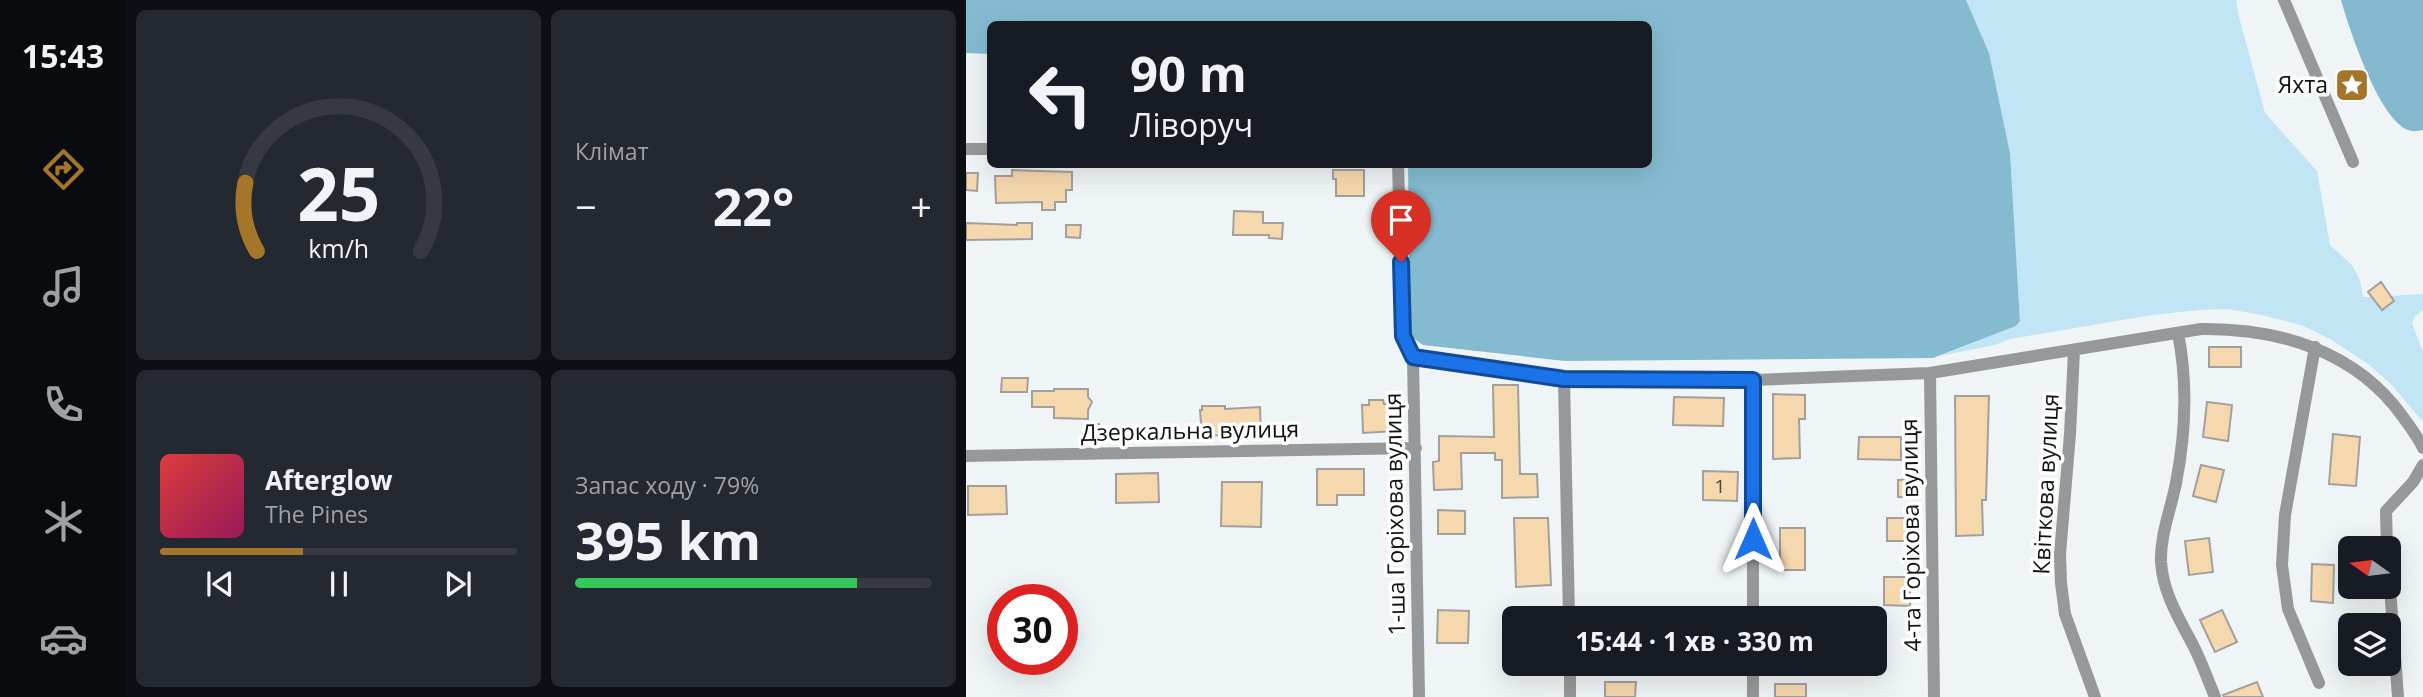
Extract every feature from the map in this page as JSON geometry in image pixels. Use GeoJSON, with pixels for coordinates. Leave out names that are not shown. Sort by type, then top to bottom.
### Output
{"type":"FeatureCollection","features":[{"type":"Feature","properties":{"kind":"street"},"geometry":{"type":"LineString","coordinates":[[2284,0],[2353,162]]}},
{"type":"Feature","properties":{"kind":"street"},"geometry":{"type":"LineString","coordinates":[[966,149],[987,149]]}},
{"type":"Feature","properties":{"kind":"street","name":"1-ша Горіхова вулиця"},"geometry":{"type":"LineString","coordinates":[[1398,168],[1403,336],[1413,357],[1419,697]]}},
{"type":"Feature","properties":{"kind":"street"},"geometry":{"type":"LineString","coordinates":[[1413,357],[1564,379],[1753,380],[1930,373],[2201,329],[2254,331],[2293,339],[2347,364],[2385,393],[2423,448]]}},
{"type":"Feature","properties":{"kind":"street"},"geometry":{"type":"LineString","coordinates":[[2178,333],[2185,364],[2185,418],[2181,454],[2162,542],[2161,561],[2169,599],[2215,697]]}},
{"type":"Feature","properties":{"kind":"street"},"geometry":{"type":"LineString","coordinates":[[2315,347],[2285,514],[2282,565],[2288,609],[2319,683]]}},
{"type":"Feature","properties":{"kind":"street","name":"Квіткова вулиця"},"geometry":{"type":"LineString","coordinates":[[2074,351],[2060,554],[2061,583],[2065,614],[2095,697]]}},
{"type":"Feature","properties":{"kind":"street","name":"4-та Горіхова вулиця"},"geometry":{"type":"LineString","coordinates":[[1930,373],[1934,697]]}},
{"type":"Feature","properties":{"kind":"street"},"geometry":{"type":"LineString","coordinates":[[1564,379],[1569,606]]}},
{"type":"Feature","properties":{"kind":"street"},"geometry":{"type":"LineString","coordinates":[[1753,380],[1753,606]]}},
{"type":"Feature","properties":{"kind":"street","name":"Дзеркальна вулиця"},"geometry":{"type":"LineString","coordinates":[[966,456],[1416,447]]}},
{"type":"Feature","properties":{"kind":"street"},"geometry":{"type":"LineString","coordinates":[[2387,536],[2386,511],[2413,482],[2423,465]]}},
{"type":"Feature","properties":{"kind":"street"},"geometry":{"type":"LineString","coordinates":[[2391,599],[2398,697]]}},
{"type":"Feature","properties":{"kind":"street"},"geometry":{"type":"LineString","coordinates":[[1570,676],[1570,697]]}},
{"type":"Feature","properties":{"kind":"street"},"geometry":{"type":"LineString","coordinates":[[1753,676],[1753,697]]}},
{"type":"Feature","properties":{"kind":"shaded area"},"geometry":{"type":"Polygon","coordinates":[[[966,0],[1966,0],[1989,53],[2010,153],[2020,321],[2016,326],[1933,358],[1565,361],[1423,345],[1410,336],[1408,168],[1652,168],[1652,21],[987,21],[987,54],[966,53],[966,0]]]}},
{"type":"Feature","properties":{"kind":"shaded area"},"geometry":{"type":"Polygon","coordinates":[[[1966,0],[2236,0],[2265,113],[2317,171],[2330,245],[2352,265],[2360,280],[2363,297],[2372,297],[2382,310],[2394,301],[2391,296],[2423,294],[2423,310],[2415,316],[2412,323],[2423,352],[2423,422],[2391,384],[2368,364],[2330,339],[2301,325],[2228,309],[2152,315],[2010,339],[1995,345],[1940,356],[2016,326],[2020,321],[2010,153],[1989,54],[1966,0]]]}},
{"type":"Feature","properties":{"kind":"shaded area"},"geometry":{"type":"Polygon","coordinates":[[[2341,0],[2423,0],[2423,130],[2412,131],[2400,125],[2389,113],[2368,74],[2341,0]]]}},
{"type":"Feature","properties":{"kind":"building"},"geometry":{"type":"Polygon","coordinates":[[[1012,170],[1072,172],[1072,190],[1066,190],[1066,202],[1055,202],[1055,210],[1042,210],[1042,202],[996,203],[995,176],[1012,176],[1012,170]]]}},
{"type":"Feature","properties":{"kind":"building"},"geometry":{"type":"Polygon","coordinates":[[[1333,170],[1364,170],[1364,196],[1336,196],[1333,170]]]}},
{"type":"Feature","properties":{"kind":"building"},"geometry":{"type":"Polygon","coordinates":[[[966,173],[978,173],[977,191],[966,190],[966,173]]]}},
{"type":"Feature","properties":{"kind":"building"},"geometry":{"type":"Polygon","coordinates":[[[1234,211],[1263,212],[1263,223],[1283,223],[1282,239],[1269,238],[1269,235],[1233,235],[1234,211]]]}},
{"type":"Feature","properties":{"kind":"building"},"geometry":{"type":"Polygon","coordinates":[[[966,223],[1032,223],[1032,239],[966,240],[966,223]]]}},
{"type":"Feature","properties":{"kind":"building"},"geometry":{"type":"Polygon","coordinates":[[[1066,225],[1081,225],[1080,238],[1066,237],[1066,225]]]}},
{"type":"Feature","properties":{"kind":"building"},"geometry":{"type":"Polygon","coordinates":[[[2381,282],[2394,301],[2382,310],[2368,292],[2381,282]]]}},
{"type":"Feature","properties":{"kind":"building"},"geometry":{"type":"Polygon","coordinates":[[[2209,347],[2241,347],[2241,367],[2209,367],[2209,347]]]}},
{"type":"Feature","properties":{"kind":"building"},"geometry":{"type":"Polygon","coordinates":[[[1002,378],[1028,378],[1027,392],[1001,392],[1002,378]]]}},
{"type":"Feature","properties":{"kind":"building"},"geometry":{"type":"Polygon","coordinates":[[[1493,385],[1518,385],[1520,474],[1537,474],[1538,497],[1502,498],[1502,460],[1495,460],[1495,453],[1461,453],[1462,489],[1434,490],[1433,462],[1439,461],[1439,436],[1494,437],[1493,385]]]}},
{"type":"Feature","properties":{"kind":"building"},"geometry":{"type":"Polygon","coordinates":[[[1088,389],[1088,397],[1092,402],[1088,419],[1054,418],[1054,407],[1032,407],[1032,391],[1088,389]]]}},
{"type":"Feature","properties":{"kind":"building"},"geometry":{"type":"Polygon","coordinates":[[[1773,394],[1805,395],[1805,419],[1799,419],[1800,458],[1773,459],[1773,394]]]}},
{"type":"Feature","properties":{"kind":"building"},"geometry":{"type":"Polygon","coordinates":[[[1955,396],[1989,396],[1986,500],[1982,500],[1983,535],[1956,536],[1955,396]]]}},
{"type":"Feature","properties":{"kind":"building"},"geometry":{"type":"Polygon","coordinates":[[[1674,397],[1724,398],[1723,426],[1673,425],[1674,397]]]}},
{"type":"Feature","properties":{"kind":"building"},"geometry":{"type":"Polygon","coordinates":[[[1369,400],[1383,400],[1384,404],[1393,404],[1394,431],[1363,433],[1362,405],[1369,405],[1369,400]]]}},
{"type":"Feature","properties":{"kind":"building"},"geometry":{"type":"Polygon","coordinates":[[[2207,402],[2232,405],[2228,441],[2203,437],[2207,402]]]}},
{"type":"Feature","properties":{"kind":"building"},"geometry":{"type":"Polygon","coordinates":[[[1202,406],[1225,406],[1225,409],[1260,407],[1261,434],[1202,436],[1202,406]]]}},
{"type":"Feature","properties":{"kind":"building"},"geometry":{"type":"Polygon","coordinates":[[[1099,424],[1099,437],[1086,437],[1086,425],[1099,424]]]}},
{"type":"Feature","properties":{"kind":"building"},"geometry":{"type":"Polygon","coordinates":[[[2333,434],[2360,437],[2356,486],[2329,484],[2333,434]]]}},
{"type":"Feature","properties":{"kind":"building"},"geometry":{"type":"Polygon","coordinates":[[[1859,437],[1901,437],[1901,460],[1858,459],[1859,437]]]}},
{"type":"Feature","properties":{"kind":"building"},"geometry":{"type":"Polygon","coordinates":[[[2201,465],[2224,470],[2216,502],[2193,496],[2201,465]]]}},
{"type":"Feature","properties":{"kind":"building"},"geometry":{"type":"Polygon","coordinates":[[[1317,469],[1364,469],[1364,495],[1337,495],[1337,505],[1317,505],[1317,469]]]}},
{"type":"Feature","properties":{"kind":"building"},"geometry":{"type":"Polygon","coordinates":[[[1703,471],[1738,472],[1737,501],[1703,500],[1703,471]]]}},
{"type":"Feature","properties":{"kind":"building"},"geometry":{"type":"Polygon","coordinates":[[[1158,473],[1159,502],[1116,503],[1116,474],[1158,473]]]}},
{"type":"Feature","properties":{"kind":"building"},"geometry":{"type":"Polygon","coordinates":[[[1916,479],[1916,497],[1898,497],[1898,480],[1916,479]]]}},
{"type":"Feature","properties":{"kind":"building"},"geometry":{"type":"Polygon","coordinates":[[[1222,482],[1262,482],[1261,527],[1221,526],[1222,482]]]}},
{"type":"Feature","properties":{"kind":"building"},"geometry":{"type":"Polygon","coordinates":[[[968,486],[1006,486],[1007,514],[968,515],[968,486]]]}},
{"type":"Feature","properties":{"kind":"building"},"geometry":{"type":"Polygon","coordinates":[[[1438,510],[1465,511],[1465,534],[1438,534],[1438,510]]]}},
{"type":"Feature","properties":{"kind":"building"},"geometry":{"type":"Polygon","coordinates":[[[1514,518],[1548,518],[1551,585],[1516,587],[1514,518]]]}},
{"type":"Feature","properties":{"kind":"building"},"geometry":{"type":"Polygon","coordinates":[[[1887,518],[1910,518],[1910,541],[1887,541],[1887,518]]]}},
{"type":"Feature","properties":{"kind":"building"},"geometry":{"type":"Polygon","coordinates":[[[1780,528],[1805,528],[1805,570],[1780,570],[1780,528]]]}},
{"type":"Feature","properties":{"kind":"building"},"geometry":{"type":"Polygon","coordinates":[[[2209,538],[2213,572],[2189,575],[2185,541],[2209,538]]]}},
{"type":"Feature","properties":{"kind":"building"},"geometry":{"type":"Polygon","coordinates":[[[2312,564],[2334,565],[2333,603],[2311,601],[2312,564]]]}},
{"type":"Feature","properties":{"kind":"building"},"geometry":{"type":"Polygon","coordinates":[[[1884,577],[1910,577],[1910,606],[1884,605],[1884,577]]]}},
{"type":"Feature","properties":{"kind":"building"},"geometry":{"type":"Polygon","coordinates":[[[1438,610],[1469,611],[1468,643],[1437,643],[1438,610]]]}},
{"type":"Feature","properties":{"kind":"building"},"geometry":{"type":"Polygon","coordinates":[[[2222,610],[2237,642],[2215,652],[2200,620],[2222,610]]]}},
{"type":"Feature","properties":{"kind":"building"},"geometry":{"type":"Polygon","coordinates":[[[1605,682],[1636,682],[1635,697],[1605,697],[1605,682]]]}},
{"type":"Feature","properties":{"kind":"building"},"geometry":{"type":"Polygon","coordinates":[[[2257,682],[2263,697],[2223,695],[2257,682]]]}},
{"type":"Feature","properties":{"kind":"building"},"geometry":{"type":"Polygon","coordinates":[[[1775,684],[1806,684],[1806,697],[1775,697],[1775,684]]]}},
{"type":"Feature","properties":{"kind":"place","name":"Яхта"},"geometry":{"type":"Point","coordinates":[2352,85]}},
{"type":"Feature","properties":{"kind":"route"},"geometry":{"type":"LineString","coordinates":[[1401,262],[1403,336],[1413,357],[1564,379],[1753,380],[1753,539]]}}]}
